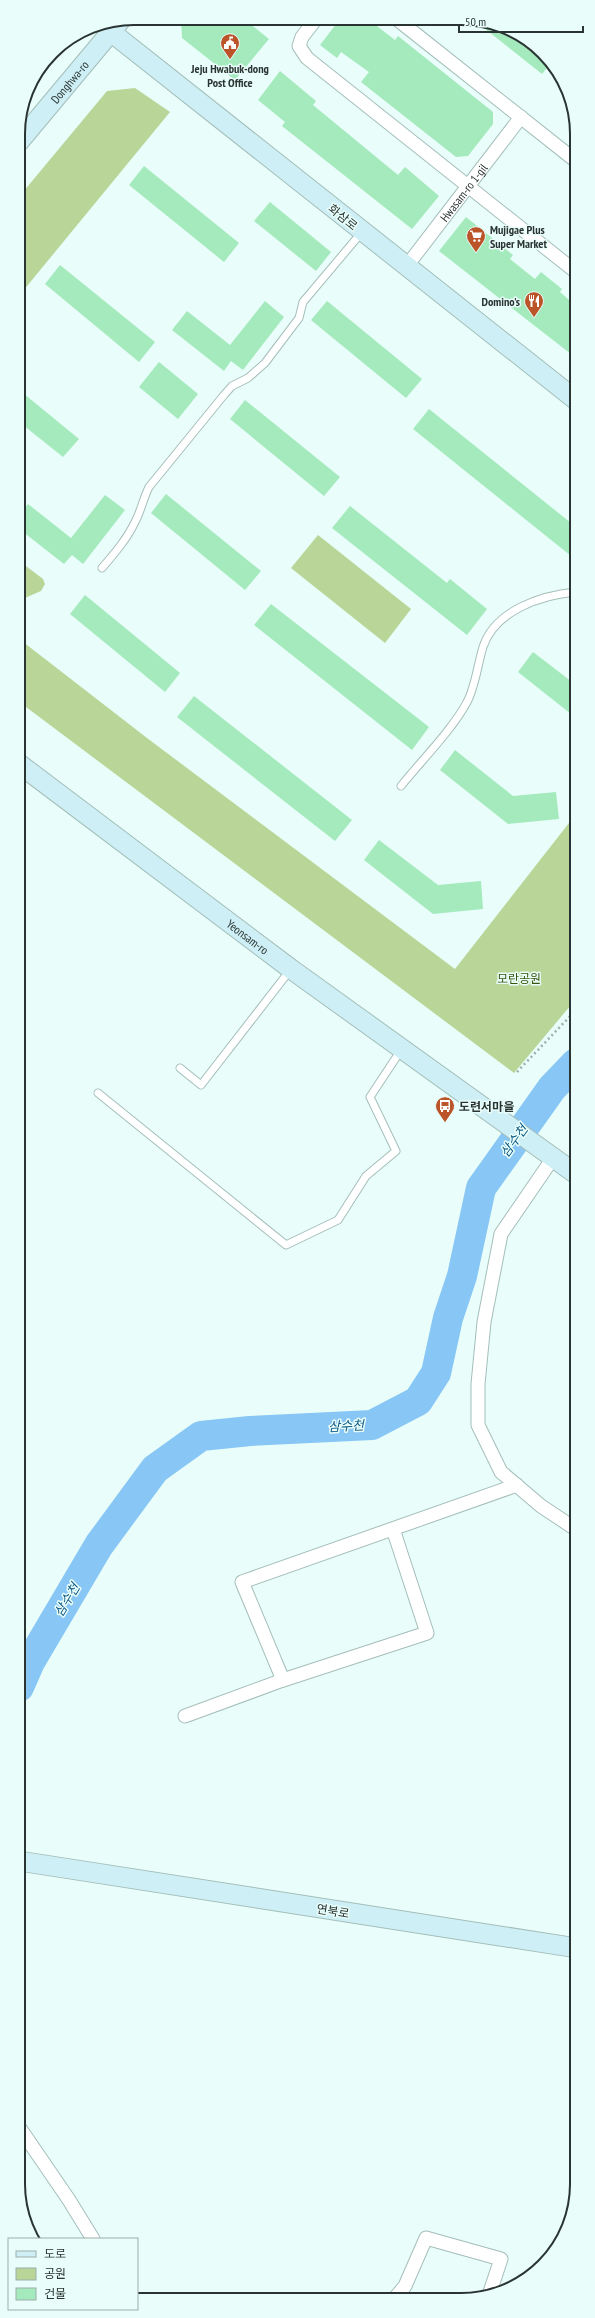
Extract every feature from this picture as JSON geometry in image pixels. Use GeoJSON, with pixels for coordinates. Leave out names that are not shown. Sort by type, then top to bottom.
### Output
{"type":"FeatureCollection","features":[{"type":"Feature","properties":{"kind":"main road","name":"Donghwa-ro"},"geometry":{"type":"LineString","coordinates":[[25,134],[109,28]]}},
{"type":"Feature","properties":{"kind":"main road","name":"화삼로"},"geometry":{"type":"LineString","coordinates":[[113,28],[362,232],[570,395]]}},
{"type":"Feature","properties":{"kind":"main road","name":"Yeonsam-ro"},"geometry":{"type":"LineString","coordinates":[[25,768],[291,969],[548,1154]]}},
{"type":"Feature","properties":{"kind":"main road"},"geometry":{"type":"LineString","coordinates":[[548,1154],[570,1170]]}},
{"type":"Feature","properties":{"kind":"main road","name":"연북로"},"geometry":{"type":"LineString","coordinates":[[25,1862],[570,1947]]}},
{"type":"Feature","properties":{"kind":"street"},"geometry":{"type":"LineString","coordinates":[[311,25],[302,37],[300,46],[307,58],[570,267]]}},
{"type":"Feature","properties":{"kind":"street"},"geometry":{"type":"LineString","coordinates":[[404,25],[570,156]]}},
{"type":"Feature","properties":{"kind":"street","name":"Hwasam-ro 1-gil"},"geometry":{"type":"LineString","coordinates":[[406,267],[521,117]]}},
{"type":"Feature","properties":{"kind":"street"},"geometry":{"type":"LineString","coordinates":[[548,1154],[501,1234],[484,1322],[478,1384],[478,1425],[501,1472],[517,1486],[570,1526]]}},
{"type":"Feature","properties":{"kind":"street"},"geometry":{"type":"LineString","coordinates":[[282,1680],[242,1582],[517,1486]]}},
{"type":"Feature","properties":{"kind":"street"},"geometry":{"type":"LineString","coordinates":[[185,1716],[282,1680],[427,1633],[393,1529]]}},
{"type":"Feature","properties":{"kind":"street"},"geometry":{"type":"LineString","coordinates":[[25,2137],[69,2200],[92,2238]]}},
{"type":"Feature","properties":{"kind":"street"},"geometry":{"type":"LineString","coordinates":[[399,2293],[405,2286],[426,2238],[501,2259],[491,2288]]}},
{"type":"Feature","properties":{"kind":"lane"},"geometry":{"type":"LineString","coordinates":[[102,568],[127,537],[136,521],[142,500],[149,487],[232,386],[248,378],[260,369],[299,318],[303,302],[362,232]]}},
{"type":"Feature","properties":{"kind":"lane"},"geometry":{"type":"LineString","coordinates":[[401,786],[468,702],[484,644],[496,627],[512,611],[550,596],[570,593]]}},
{"type":"Feature","properties":{"kind":"lane"},"geometry":{"type":"LineString","coordinates":[[180,1068],[201,1085],[291,969]]}},
{"type":"Feature","properties":{"kind":"lane"},"geometry":{"type":"LineString","coordinates":[[98,1093],[286,1245],[338,1220],[366,1176],[396,1151],[370,1097],[402,1048]]}},
{"type":"Feature","properties":{"kind":"path"},"geometry":{"type":"LineString","coordinates":[[517,1072],[570,1016]]}},
{"type":"Feature","properties":{"kind":"green space"},"geometry":{"type":"Polygon","coordinates":[[[135,88],[170,112],[25,288],[25,190],[107,91],[135,88]]]}},
{"type":"Feature","properties":{"kind":"green space"},"geometry":{"type":"Polygon","coordinates":[[[318,535],[411,609],[385,643],[291,568],[318,535]]]}},
{"type":"Feature","properties":{"kind":"green space"},"geometry":{"type":"Polygon","coordinates":[[[25,565],[43,579],[45,584],[41,591],[25,598],[25,565]]]}},
{"type":"Feature","properties":{"kind":"green space","name":"모란공원"},"geometry":{"type":"Polygon","coordinates":[[[25,643],[147,738],[455,969],[570,822],[570,1006],[514,1073],[25,706],[25,643]]]}},
{"type":"Feature","properties":{"kind":"building","name":"Jeju Hwabuk-dong Post Office"},"geometry":{"type":"Polygon","coordinates":[[[181,25],[252,25],[269,39],[235,80],[182,38],[181,25]]]}},
{"type":"Feature","properties":{"kind":"building"},"geometry":{"type":"Polygon","coordinates":[[[335,25],[376,25],[395,40],[398,36],[493,112],[493,124],[468,156],[456,157],[361,82],[369,72],[341,52],[337,58],[320,45],[335,25]]]}},
{"type":"Feature","properties":{"kind":"building"},"geometry":{"type":"Polygon","coordinates":[[[484,28],[509,36],[522,43],[538,57],[547,68],[542,74],[484,28]]]}},
{"type":"Feature","properties":{"kind":"building"},"geometry":{"type":"Polygon","coordinates":[[[280,71],[316,101],[313,105],[398,175],[405,167],[439,196],[412,229],[282,126],[285,122],[258,100],[280,71]]]}},
{"type":"Feature","properties":{"kind":"building"},"geometry":{"type":"Polygon","coordinates":[[[144,166],[239,243],[224,262],[129,185],[144,166]]]}},
{"type":"Feature","properties":{"kind":"building"},"geometry":{"type":"Polygon","coordinates":[[[270,202],[331,252],[316,271],[254,221],[270,202]]]}},
{"type":"Feature","properties":{"kind":"building"},"geometry":{"type":"Polygon","coordinates":[[[466,217],[513,255],[510,259],[535,279],[541,272],[562,289],[560,292],[570,301],[570,353],[439,251],[466,217]]]}},
{"type":"Feature","properties":{"kind":"building"},"geometry":{"type":"Polygon","coordinates":[[[60,265],[155,342],[139,362],[45,284],[60,265]]]}},
{"type":"Feature","properties":{"kind":"building"},"geometry":{"type":"Polygon","coordinates":[[[265,301],[284,317],[243,370],[231,361],[224,371],[172,330],[187,311],[230,345],[265,301]]]}},
{"type":"Feature","properties":{"kind":"building"},"geometry":{"type":"Polygon","coordinates":[[[327,301],[422,379],[406,398],[311,320],[327,301]]]}},
{"type":"Feature","properties":{"kind":"building"},"geometry":{"type":"Polygon","coordinates":[[[159,362],[198,394],[178,419],[139,387],[159,362]]]}},
{"type":"Feature","properties":{"kind":"building"},"geometry":{"type":"Polygon","coordinates":[[[25,395],[79,439],[63,457],[25,427],[25,395]]]}},
{"type":"Feature","properties":{"kind":"building"},"geometry":{"type":"Polygon","coordinates":[[[245,400],[340,477],[324,496],[230,419],[245,400]]]}},
{"type":"Feature","properties":{"kind":"building"},"geometry":{"type":"Polygon","coordinates":[[[429,409],[570,522],[570,555],[413,429],[429,409]]]}},
{"type":"Feature","properties":{"kind":"building"},"geometry":{"type":"Polygon","coordinates":[[[166,494],[261,571],[245,590],[151,513],[166,494]]]}},
{"type":"Feature","properties":{"kind":"building"},"geometry":{"type":"Polygon","coordinates":[[[105,495],[125,510],[83,564],[72,555],[64,564],[25,533],[25,508],[28,504],[71,538],[105,495]]]}},
{"type":"Feature","properties":{"kind":"building"},"geometry":{"type":"Polygon","coordinates":[[[350,506],[447,583],[450,579],[487,609],[467,635],[332,528],[350,506]]]}},
{"type":"Feature","properties":{"kind":"building"},"geometry":{"type":"Polygon","coordinates":[[[85,595],[180,673],[165,692],[70,614],[85,595]]]}},
{"type":"Feature","properties":{"kind":"building"},"geometry":{"type":"Polygon","coordinates":[[[271,604],[429,727],[412,750],[254,625],[271,604]]]}},
{"type":"Feature","properties":{"kind":"building"},"geometry":{"type":"Polygon","coordinates":[[[533,652],[570,680],[570,713],[518,672],[533,652]]]}},
{"type":"Feature","properties":{"kind":"building"},"geometry":{"type":"Polygon","coordinates":[[[194,696],[352,820],[335,841],[177,717],[194,696]]]}},
{"type":"Feature","properties":{"kind":"building"},"geometry":{"type":"Polygon","coordinates":[[[455,750],[513,796],[556,792],[559,819],[508,824],[440,770],[455,750]]]}},
{"type":"Feature","properties":{"kind":"building"},"geometry":{"type":"Polygon","coordinates":[[[379,840],[438,885],[481,881],[483,909],[433,914],[364,860],[379,840]]]}},
{"type":"Feature","properties":{"kind":"waterway","name":"삼수천"},"geometry":{"type":"LineString","coordinates":[[25,1673],[30,1662],[99,1545],[155,1469],[201,1436],[250,1431],[372,1425],[418,1401],[436,1373],[448,1318],[462,1276],[481,1188],[552,1088],[570,1069]]}},
{"type":"Feature","properties":{"kind":"place","name":"Jeju Hwabuk-dong Post Office"},"geometry":{"type":"Point","coordinates":[230,60]}},
{"type":"Feature","properties":{"kind":"place","name":"Mujigae Plus Super Market"},"geometry":{"type":"Point","coordinates":[476,253]}},
{"type":"Feature","properties":{"kind":"place","name":"Domino's"},"geometry":{"type":"Point","coordinates":[534,318]}},
{"type":"Feature","properties":{"kind":"place","name":"도련서마을"},"geometry":{"type":"Point","coordinates":[445,1123]}}]}
